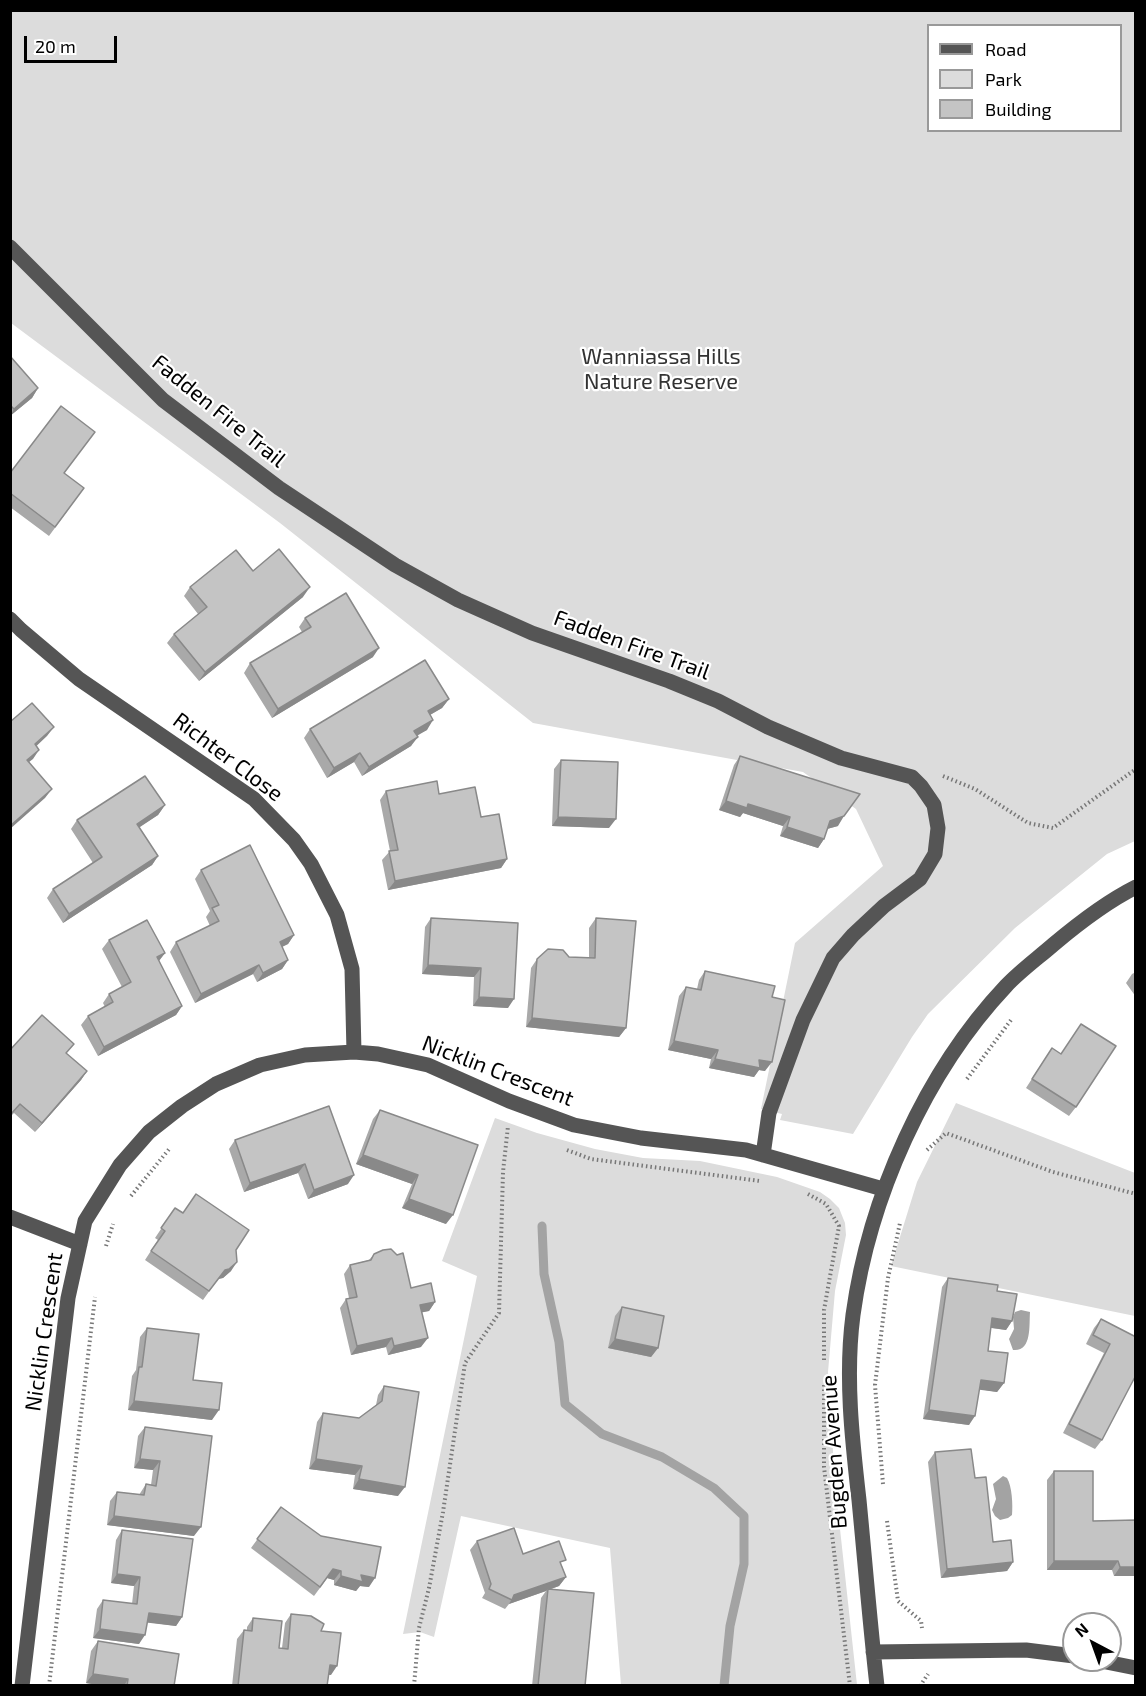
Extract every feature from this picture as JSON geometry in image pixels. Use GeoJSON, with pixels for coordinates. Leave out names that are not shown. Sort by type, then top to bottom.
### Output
{"type":"FeatureCollection","features":[{"type":"Feature","properties":{"kind":"street","name":"Fadden Fire Trail"},"geometry":{"type":"LineString","coordinates":[[10,248],[164,400],[279,488],[395,565],[458,600],[532,633],[718,700],[768,727],[841,758],[912,777],[921,786]]}},
{"type":"Feature","properties":{"kind":"street","name":"Richter Close"},"geometry":{"type":"LineString","coordinates":[[10,619],[79,679],[254,799],[294,840],[311,864],[337,915],[352,969],[354,1052]]}},
{"type":"Feature","properties":{"kind":"street"},"geometry":{"type":"LineString","coordinates":[[763,1155],[769,1113],[803,1020],[833,958],[853,935],[884,906],[920,879],[935,854],[938,828],[934,805],[921,786]]}},
{"type":"Feature","properties":{"kind":"street","name":"Bugden Avenue"},"geometry":{"type":"LineString","coordinates":[[877,1686],[849,1405],[853,1315],[870,1230],[883,1189],[926,1100],[977,1020],[1007,985],[1076,925],[1136,887]]}},
{"type":"Feature","properties":{"kind":"street","name":"Nicklin Crescent"},"geometry":{"type":"LineString","coordinates":[[22,1686],[68,1298],[86,1221],[120,1165],[149,1132],[182,1106],[216,1084],[260,1065],[305,1055],[354,1052],[378,1054],[428,1065],[509,1101],[574,1125],[641,1138],[746,1150],[883,1189]]}},
{"type":"Feature","properties":{"kind":"street"},"geometry":{"type":"LineString","coordinates":[[10,1217],[80,1244]]}},
{"type":"Feature","properties":{"kind":"street"},"geometry":{"type":"LineString","coordinates":[[873,1652],[1026,1650],[1062,1654]]}},
{"type":"Feature","properties":{"kind":"path"},"geometry":{"type":"LineString","coordinates":[[921,786],[943,776],[975,789],[1028,823],[1053,828],[1136,769]]}},
{"type":"Feature","properties":{"kind":"path"},"geometry":{"type":"LineString","coordinates":[[963,1085],[1016,1013]]}},
{"type":"Feature","properties":{"kind":"path"},"geometry":{"type":"LineString","coordinates":[[414,1686],[420,1628],[443,1512],[465,1363],[499,1313],[503,1172],[510,1127],[502,1124]]}},
{"type":"Feature","properties":{"kind":"path"},"geometry":{"type":"LineString","coordinates":[[930,1141],[926,1151],[946,1133],[1053,1172],[1136,1194]]}},
{"type":"Feature","properties":{"kind":"path"},"geometry":{"type":"LineString","coordinates":[[129,1199],[170,1147]]}},
{"type":"Feature","properties":{"kind":"path"},"geometry":{"type":"LineString","coordinates":[[561,1147],[591,1159],[769,1182]]}},
{"type":"Feature","properties":{"kind":"path"},"geometry":{"type":"LineString","coordinates":[[806,1193],[826,1204],[839,1226],[824,1310],[824,1366]]}},
{"type":"Feature","properties":{"kind":"path"},"geometry":{"type":"LineString","coordinates":[[103,1254],[115,1216]]}},
{"type":"Feature","properties":{"kind":"path"},"geometry":{"type":"LineString","coordinates":[[884,1485],[875,1385],[888,1278],[902,1216]]}},
{"type":"Feature","properties":{"kind":"path"},"geometry":{"type":"LineString","coordinates":[[49,1686],[95,1290]]}},
{"type":"Feature","properties":{"kind":"path"},"geometry":{"type":"LineString","coordinates":[[824,1377],[824,1467],[850,1686]]}},
{"type":"Feature","properties":{"kind":"path"},"geometry":{"type":"LineString","coordinates":[[887,1519],[898,1601],[921,1621],[928,1675],[920,1686]]}},
{"type":"Feature","properties":{"kind":"green space","name":"Wanniassa Hills Nature Reserve"},"geometry":{"type":"Polygon","coordinates":[[[10,11],[1135,11],[1135,841],[1107,854],[1015,928],[928,1014],[853,1134],[780,1120],[782,1114],[761,1109],[795,943],[883,866],[856,809],[803,772],[533,723],[280,523],[11,323],[10,11]]]}},
{"type":"Feature","properties":{"kind":"green space"},"geometry":{"type":"Polygon","coordinates":[[[956,1103],[1135,1173],[1135,1316],[891,1266],[917,1182],[956,1103]]]}},
{"type":"Feature","properties":{"kind":"green space"},"geometry":{"type":"Polygon","coordinates":[[[495,1118],[537,1133],[595,1149],[643,1158],[700,1161],[777,1177],[820,1192],[839,1208],[845,1223],[846,1235],[835,1291],[828,1372],[835,1483],[857,1685],[621,1685],[610,1548],[461,1516],[434,1637],[420,1632],[403,1634],[477,1276],[442,1261],[495,1118]]]}},
{"type":"Feature","properties":{"kind":"shaded area"},"geometry":{"type":"Polygon","coordinates":[[[1021,1310],[1030,1312],[1028,1337],[1024,1347],[1013,1350],[1009,1339],[1014,1329],[1013,1317],[1015,1312],[1021,1310]]]}},
{"type":"Feature","properties":{"kind":"shaded area"},"geometry":{"type":"Polygon","coordinates":[[[1003,1476],[1007,1478],[1010,1486],[1012,1515],[1000,1520],[992,1510],[996,1499],[993,1484],[1003,1476]]]}},
{"type":"Feature","properties":{"kind":"building"},"geometry":{"type":"Polygon","coordinates":[[[10,356],[38,388],[14,409],[10,405],[10,356]]]}},
{"type":"Feature","properties":{"kind":"building"},"geometry":{"type":"Polygon","coordinates":[[[61,406],[95,432],[64,473],[84,488],[55,527],[10,493],[10,473],[61,406]]]}},
{"type":"Feature","properties":{"kind":"building"},"geometry":{"type":"Polygon","coordinates":[[[279,549],[310,587],[205,672],[174,634],[207,607],[190,587],[236,550],[253,571],[279,549]]]}},
{"type":"Feature","properties":{"kind":"building"},"geometry":{"type":"Polygon","coordinates":[[[346,593],[379,648],[278,709],[250,663],[311,627],[305,618],[346,593]]]}},
{"type":"Feature","properties":{"kind":"building"},"geometry":{"type":"Polygon","coordinates":[[[425,660],[449,699],[428,711],[433,720],[414,731],[418,737],[369,767],[360,753],[334,768],[310,729],[425,660]]]}},
{"type":"Feature","properties":{"kind":"building"},"geometry":{"type":"Polygon","coordinates":[[[32,703],[54,727],[35,744],[39,750],[27,760],[52,789],[10,826],[10,722],[32,703]]]}},
{"type":"Feature","properties":{"kind":"building"},"geometry":{"type":"Polygon","coordinates":[[[740,756],[860,794],[844,816],[830,821],[824,839],[787,827],[790,817],[748,804],[747,808],[726,801],[740,756]]]}},
{"type":"Feature","properties":{"kind":"building"},"geometry":{"type":"Polygon","coordinates":[[[561,760],[618,762],[616,819],[558,817],[561,760]]]}},
{"type":"Feature","properties":{"kind":"building"},"geometry":{"type":"Polygon","coordinates":[[[145,776],[165,805],[137,824],[158,856],[69,914],[53,889],[102,857],[77,820],[145,776]]]}},
{"type":"Feature","properties":{"kind":"building"},"geometry":{"type":"Polygon","coordinates":[[[437,781],[439,794],[475,787],[481,817],[499,814],[507,859],[395,881],[389,851],[398,850],[386,791],[437,781]]]}},
{"type":"Feature","properties":{"kind":"building"},"geometry":{"type":"Polygon","coordinates":[[[250,845],[294,935],[280,942],[288,960],[263,973],[259,965],[201,994],[176,942],[219,921],[212,908],[219,905],[201,870],[250,845]]]}},
{"type":"Feature","properties":{"kind":"building"},"geometry":{"type":"Polygon","coordinates":[[[431,918],[518,923],[514,999],[479,997],[481,968],[428,965],[431,918]]]}},
{"type":"Feature","properties":{"kind":"building"},"geometry":{"type":"Polygon","coordinates":[[[596,918],[636,921],[626,1028],[532,1018],[537,959],[548,949],[563,950],[569,957],[595,958],[596,918]]]}},
{"type":"Feature","properties":{"kind":"building"},"geometry":{"type":"Polygon","coordinates":[[[147,920],[165,953],[157,957],[182,1006],[104,1047],[88,1016],[113,1002],[109,994],[131,982],[109,940],[147,920]]]}},
{"type":"Feature","properties":{"kind":"building"},"geometry":{"type":"Polygon","coordinates":[[[705,971],[775,986],[772,997],[785,1000],[772,1062],[759,1060],[760,1068],[715,1059],[718,1050],[674,1041],[686,987],[701,990],[705,971]]]}},
{"type":"Feature","properties":{"kind":"building"},"geometry":{"type":"Polygon","coordinates":[[[42,1015],[74,1044],[66,1053],[87,1071],[42,1123],[20,1104],[10,1115],[10,1050],[42,1015]]]}},
{"type":"Feature","properties":{"kind":"building"},"geometry":{"type":"Polygon","coordinates":[[[1081,1024],[1116,1046],[1076,1107],[1032,1079],[1052,1048],[1061,1054],[1081,1024]]]}},
{"type":"Feature","properties":{"kind":"building"},"geometry":{"type":"Polygon","coordinates":[[[329,1106],[354,1175],[314,1190],[305,1164],[250,1183],[235,1140],[329,1106]]]}},
{"type":"Feature","properties":{"kind":"building"},"geometry":{"type":"Polygon","coordinates":[[[380,1110],[478,1145],[453,1215],[409,1199],[418,1175],[363,1155],[380,1110]]]}},
{"type":"Feature","properties":{"kind":"building"},"geometry":{"type":"Polygon","coordinates":[[[196,1194],[249,1230],[236,1250],[237,1262],[225,1270],[209,1291],[151,1251],[165,1231],[161,1228],[175,1208],[183,1213],[196,1194]]]}},
{"type":"Feature","properties":{"kind":"building"},"geometry":{"type":"Polygon","coordinates":[[[391,1249],[397,1255],[403,1253],[411,1288],[431,1283],[435,1302],[420,1305],[428,1338],[394,1346],[392,1338],[357,1346],[346,1299],[357,1297],[350,1265],[371,1260],[374,1254],[391,1249]]]}},
{"type":"Feature","properties":{"kind":"building"},"geometry":{"type":"Polygon","coordinates":[[[948,1278],[998,1285],[997,1291],[1017,1294],[1012,1321],[992,1318],[988,1351],[1008,1353],[1004,1383],[981,1380],[975,1416],[929,1410],[948,1278]]]}},
{"type":"Feature","properties":{"kind":"building"},"geometry":{"type":"Polygon","coordinates":[[[622,1307],[664,1316],[658,1348],[615,1339],[622,1307]]]}},
{"type":"Feature","properties":{"kind":"building"},"geometry":{"type":"Polygon","coordinates":[[[1101,1319],[1136,1337],[1136,1375],[1102,1440],[1069,1424],[1110,1344],[1093,1335],[1101,1319]]]}},
{"type":"Feature","properties":{"kind":"building"},"geometry":{"type":"Polygon","coordinates":[[[147,1328],[199,1334],[193,1380],[222,1383],[219,1410],[134,1401],[139,1367],[142,1367],[147,1328]]]}},
{"type":"Feature","properties":{"kind":"building"},"geometry":{"type":"Polygon","coordinates":[[[384,1386],[419,1392],[405,1487],[359,1479],[362,1466],[316,1459],[323,1413],[359,1418],[382,1401],[384,1386]]]}},
{"type":"Feature","properties":{"kind":"building"},"geometry":{"type":"Polygon","coordinates":[[[145,1427],[212,1436],[201,1527],[114,1516],[117,1492],[144,1495],[146,1484],[156,1486],[160,1461],[140,1459],[145,1427]]]}},
{"type":"Feature","properties":{"kind":"building"},"geometry":{"type":"Polygon","coordinates":[[[971,1449],[975,1478],[986,1477],[993,1542],[1011,1540],[1013,1562],[947,1569],[935,1452],[971,1449]]]}},
{"type":"Feature","properties":{"kind":"building"},"geometry":{"type":"Polygon","coordinates":[[[1054,1471],[1093,1471],[1093,1521],[1136,1520],[1136,1567],[1120,1567],[1118,1561],[1054,1561],[1054,1471]]]}},
{"type":"Feature","properties":{"kind":"building"},"geometry":{"type":"Polygon","coordinates":[[[281,1507],[321,1536],[381,1547],[375,1578],[361,1575],[363,1582],[341,1576],[341,1571],[333,1569],[320,1587],[257,1539],[281,1507]]]}},
{"type":"Feature","properties":{"kind":"building"},"geometry":{"type":"Polygon","coordinates":[[[514,1528],[523,1554],[559,1541],[566,1560],[560,1562],[566,1577],[514,1595],[512,1600],[489,1589],[491,1584],[477,1541],[514,1528]]]}},
{"type":"Feature","properties":{"kind":"building"},"geometry":{"type":"Polygon","coordinates":[[[122,1530],[193,1539],[182,1617],[149,1613],[145,1635],[100,1629],[103,1600],[137,1604],[140,1577],[117,1574],[122,1530]]]}},
{"type":"Feature","properties":{"kind":"building"},"geometry":{"type":"Polygon","coordinates":[[[548,1589],[594,1593],[585,1686],[538,1686],[548,1589]]]}},
{"type":"Feature","properties":{"kind":"building"},"geometry":{"type":"Polygon","coordinates":[[[291,1614],[311,1616],[324,1624],[321,1631],[341,1633],[337,1666],[330,1665],[327,1686],[238,1686],[244,1630],[252,1631],[253,1618],[282,1621],[279,1648],[288,1649],[291,1614]]]}},
{"type":"Feature","properties":{"kind":"building"},"geometry":{"type":"Polygon","coordinates":[[[98,1641],[179,1654],[174,1686],[127,1686],[128,1679],[93,1674],[98,1641]]]}},
{"type":"Feature","properties":{"kind":"waterway"},"geometry":{"type":"LineString","coordinates":[[542,1226],[544,1274],[559,1342],[565,1404],[602,1434],[662,1457],[714,1488],[744,1516],[744,1564],[730,1626],[724,1686]]}}]}
